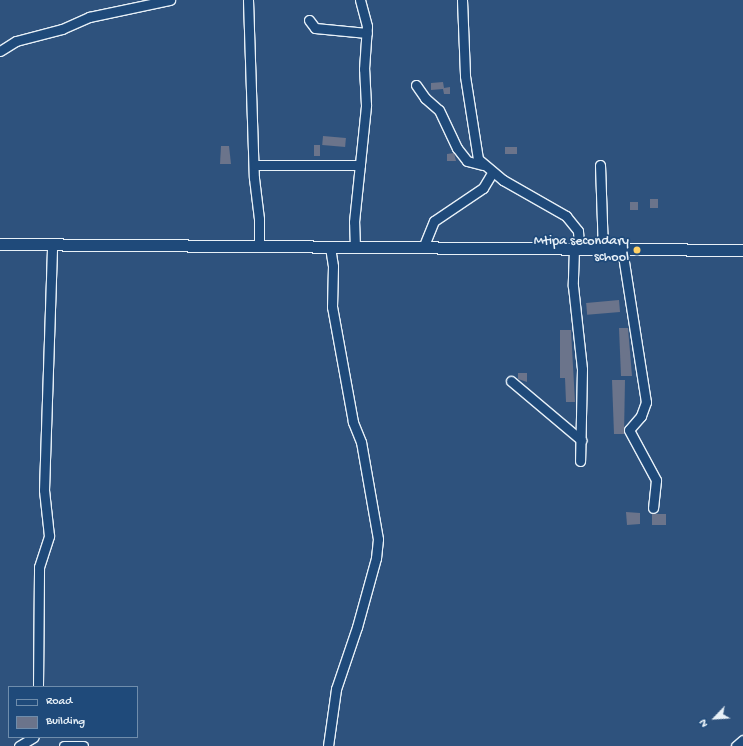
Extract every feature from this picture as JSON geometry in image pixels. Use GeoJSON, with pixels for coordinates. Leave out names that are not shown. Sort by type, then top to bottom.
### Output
{"type":"FeatureCollection","features":[{"type":"Feature","properties":{"kind":"main road"},"geometry":{"type":"LineString","coordinates":[[0,243],[52,245],[330,248],[742,251]]}},
{"type":"Feature","properties":{"kind":"street"},"geometry":{"type":"LineString","coordinates":[[0,51],[16,41],[62,29],[89,17],[170,0]]}},
{"type":"Feature","properties":{"kind":"street"},"geometry":{"type":"LineString","coordinates":[[248,0],[260,247]]}},
{"type":"Feature","properties":{"kind":"street"},"geometry":{"type":"LineString","coordinates":[[355,248],[360,165],[366,105],[364,69],[367,33],[366,18],[360,0]]}},
{"type":"Feature","properties":{"kind":"street"},"geometry":{"type":"LineString","coordinates":[[462,0],[466,87],[476,151],[483,165],[492,173],[566,216],[578,231],[579,245],[574,249],[573,286],[582,370],[580,461]]}},
{"type":"Feature","properties":{"kind":"street"},"geometry":{"type":"LineString","coordinates":[[309,20],[313,27],[321,29],[367,33]]}},
{"type":"Feature","properties":{"kind":"street"},"geometry":{"type":"LineString","coordinates":[[416,85],[425,98],[440,110],[457,148],[468,160],[483,165]]}},
{"type":"Feature","properties":{"kind":"street"},"geometry":{"type":"LineString","coordinates":[[255,165],[360,165]]}},
{"type":"Feature","properties":{"kind":"street"},"geometry":{"type":"LineString","coordinates":[[600,165],[602,249]]}},
{"type":"Feature","properties":{"kind":"street"},"geometry":{"type":"LineString","coordinates":[[423,248],[434,221],[483,188],[492,173]]}},
{"type":"Feature","properties":{"kind":"street"},"geometry":{"type":"LineString","coordinates":[[38,686],[40,566],[49,536],[44,490],[52,245]]}},
{"type":"Feature","properties":{"kind":"street"},"geometry":{"type":"LineString","coordinates":[[328,746],[336,689],[357,627],[376,558],[378,539],[361,442],[353,422],[332,307],[333,266],[330,248]]}},
{"type":"Feature","properties":{"kind":"street"},"geometry":{"type":"LineString","coordinates":[[622,249],[646,402],[641,416],[629,430],[656,480],[653,508]]}},
{"type":"Feature","properties":{"kind":"street"},"geometry":{"type":"LineString","coordinates":[[511,381],[581,440]]}},
{"type":"Feature","properties":{"kind":"street"},"geometry":{"type":"LineString","coordinates":[[23,745],[33,738]]}},
{"type":"Feature","properties":{"kind":"street"},"geometry":{"type":"LineString","coordinates":[[736,746],[743,740]]}},
{"type":"Feature","properties":{"kind":"street"},"geometry":{"type":"LineString","coordinates":[[64,746],[83,746]]}},
{"type":"Feature","properties":{"kind":"building"},"geometry":{"type":"Polygon","coordinates":[[[443,82],[444,88],[450,87],[450,94],[444,94],[443,89],[431,90],[431,83],[443,82]]]}},
{"type":"Feature","properties":{"kind":"building"},"geometry":{"type":"Polygon","coordinates":[[[323,136],[346,138],[345,147],[322,145],[323,136]]]}},
{"type":"Feature","properties":{"kind":"building"},"geometry":{"type":"Polygon","coordinates":[[[314,145],[320,145],[320,156],[314,156],[314,145]]]}},
{"type":"Feature","properties":{"kind":"building"},"geometry":{"type":"Polygon","coordinates":[[[221,146],[229,146],[231,164],[220,164],[221,146]]]}},
{"type":"Feature","properties":{"kind":"building"},"geometry":{"type":"Polygon","coordinates":[[[505,147],[517,147],[517,154],[505,154],[505,147]]]}},
{"type":"Feature","properties":{"kind":"building"},"geometry":{"type":"Polygon","coordinates":[[[454,153],[456,161],[447,161],[447,154],[454,153]]]}},
{"type":"Feature","properties":{"kind":"building"},"geometry":{"type":"Polygon","coordinates":[[[650,199],[658,199],[658,208],[650,208],[650,199]]]}},
{"type":"Feature","properties":{"kind":"building"},"geometry":{"type":"Polygon","coordinates":[[[630,202],[638,202],[638,210],[630,210],[630,202]]]}},
{"type":"Feature","properties":{"kind":"building"},"geometry":{"type":"Polygon","coordinates":[[[619,300],[620,312],[587,315],[586,303],[619,300]]]}},
{"type":"Feature","properties":{"kind":"building"},"geometry":{"type":"Polygon","coordinates":[[[619,328],[628,328],[632,376],[621,376],[619,328]]]}},
{"type":"Feature","properties":{"kind":"building"},"geometry":{"type":"Polygon","coordinates":[[[560,330],[571,330],[575,402],[566,402],[565,378],[560,378],[560,330]]]}},
{"type":"Feature","properties":{"kind":"building"},"geometry":{"type":"Polygon","coordinates":[[[518,373],[527,373],[527,382],[518,379],[518,373]]]}},
{"type":"Feature","properties":{"kind":"building"},"geometry":{"type":"Polygon","coordinates":[[[612,380],[625,380],[624,434],[614,434],[612,380]]]}},
{"type":"Feature","properties":{"kind":"building"},"geometry":{"type":"Polygon","coordinates":[[[626,512],[640,513],[640,524],[627,525],[626,512]]]}},
{"type":"Feature","properties":{"kind":"building"},"geometry":{"type":"Polygon","coordinates":[[[652,514],[666,514],[666,525],[652,525],[652,514]]]}},
{"type":"Feature","properties":{"kind":"place","name":"Mtipa secondary school"},"geometry":{"type":"Point","coordinates":[637,250]}}]}
